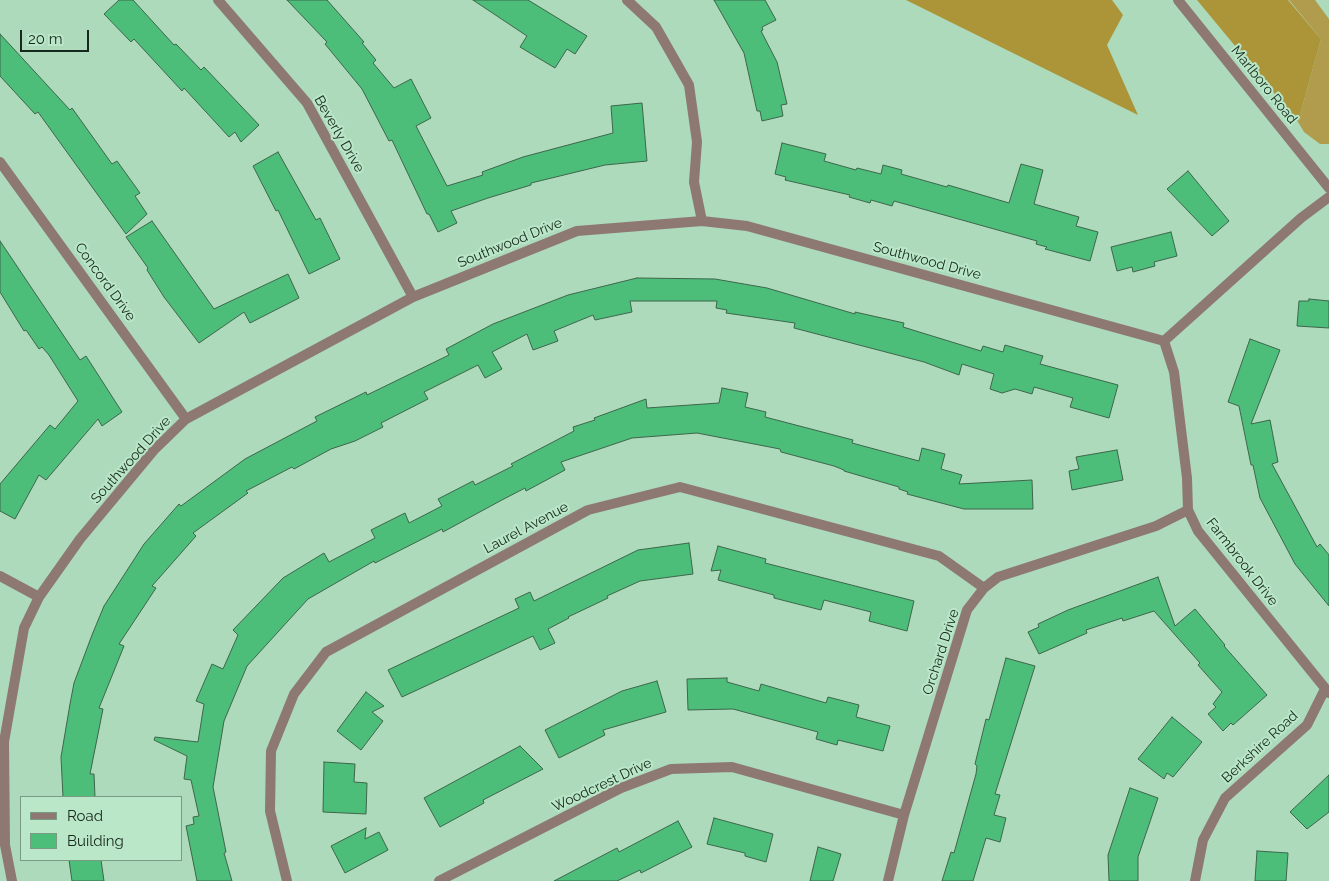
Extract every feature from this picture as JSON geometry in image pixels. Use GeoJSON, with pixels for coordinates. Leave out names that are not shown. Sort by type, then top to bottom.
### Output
{"type":"FeatureCollection","features":[{"type":"Feature","properties":{"kind":"street","name":"Beverly Drive"},"geometry":{"type":"LineString","coordinates":[[218,0],[307,103],[413,297]]}},
{"type":"Feature","properties":{"kind":"street"},"geometry":{"type":"LineString","coordinates":[[627,0],[656,27],[689,85],[697,142],[694,182],[702,221]]}},
{"type":"Feature","properties":{"kind":"street","name":"Marlboro Road"},"geometry":{"type":"LineString","coordinates":[[1178,0],[1329,188]]}},
{"type":"Feature","properties":{"kind":"street","name":"Concord Drive"},"geometry":{"type":"LineString","coordinates":[[0,162],[186,419]]}},
{"type":"Feature","properties":{"kind":"street"},"geometry":{"type":"LineString","coordinates":[[1164,341],[1301,218],[1329,197]]}},
{"type":"Feature","properties":{"kind":"street","name":"Southwood Drive"},"geometry":{"type":"LineString","coordinates":[[12,881],[5,845],[4,742],[24,628],[39,597],[80,538],[154,450],[186,419],[413,297],[577,231],[702,221],[747,226],[1164,341]]}},
{"type":"Feature","properties":{"kind":"street","name":"Farmbrook Drive"},"geometry":{"type":"LineString","coordinates":[[1164,341],[1174,372],[1188,478],[1188,510],[1198,531],[1327,691]]}},
{"type":"Feature","properties":{"kind":"street","name":"Laurel Avenue"},"geometry":{"type":"LineString","coordinates":[[287,881],[270,811],[271,752],[294,694],[326,652],[588,510],[680,487],[939,556],[984,588]]}},
{"type":"Feature","properties":{"kind":"street","name":"Orchard Drive"},"geometry":{"type":"LineString","coordinates":[[888,881],[904,815],[967,610],[984,588],[998,577],[1156,526],[1188,510]]}},
{"type":"Feature","properties":{"kind":"street"},"geometry":{"type":"LineString","coordinates":[[0,576],[39,597]]}},
{"type":"Feature","properties":{"kind":"street","name":"Berkshire Road"},"geometry":{"type":"LineString","coordinates":[[1195,881],[1203,840],[1226,798],[1307,725],[1327,691]]}},
{"type":"Feature","properties":{"kind":"street","name":"Woodcrest Drive"},"geometry":{"type":"LineString","coordinates":[[439,881],[621,788],[671,768],[732,767],[904,815]]}},
{"type":"Feature","properties":{"kind":"shaded area"},"geometry":{"type":"Polygon","coordinates":[[[906,0],[1112,0],[1123,15],[1107,45],[1138,115],[906,0]]]}},
{"type":"Feature","properties":{"kind":"shaded area"},"geometry":{"type":"Polygon","coordinates":[[[1197,0],[1288,0],[1321,39],[1298,122],[1197,0]]]}},
{"type":"Feature","properties":{"kind":"shaded area"},"geometry":{"type":"Polygon","coordinates":[[[1289,0],[1315,0],[1329,19],[1329,144],[1320,144],[1304,132],[1298,122],[1321,39],[1289,0]]]}},
{"type":"Feature","properties":{"kind":"building"},"geometry":{"type":"Polygon","coordinates":[[[119,0],[133,0],[174,45],[176,44],[201,70],[204,67],[259,125],[241,142],[235,132],[229,137],[184,88],[182,91],[134,39],[131,42],[104,14],[119,0]]]}},
{"type":"Feature","properties":{"kind":"building"},"geometry":{"type":"Polygon","coordinates":[[[287,0],[327,0],[364,42],[362,43],[376,60],[373,63],[394,88],[411,79],[431,118],[416,126],[447,186],[483,175],[482,172],[523,157],[613,133],[611,106],[642,103],[647,161],[605,165],[531,183],[531,185],[451,211],[457,223],[438,232],[429,214],[427,214],[392,140],[389,141],[362,89],[325,44],[327,42],[287,0]]]}},
{"type":"Feature","properties":{"kind":"building"},"geometry":{"type":"Polygon","coordinates":[[[473,0],[528,0],[587,36],[575,54],[567,49],[555,68],[520,47],[527,36],[473,0]]]}},
{"type":"Feature","properties":{"kind":"building"},"geometry":{"type":"Polygon","coordinates":[[[714,0],[765,0],[776,20],[762,27],[763,30],[761,31],[777,62],[787,104],[781,105],[783,116],[762,121],[760,111],[757,111],[744,53],[714,0]]]}},
{"type":"Feature","properties":{"kind":"building"},"geometry":{"type":"Polygon","coordinates":[[[0,34],[70,110],[72,108],[112,164],[117,161],[140,193],[135,196],[147,214],[126,234],[38,112],[35,114],[0,76],[0,34]]]}},
{"type":"Feature","properties":{"kind":"building"},"geometry":{"type":"Polygon","coordinates":[[[782,143],[826,154],[824,161],[856,170],[857,168],[881,174],[883,165],[902,170],[901,174],[947,187],[948,185],[1009,203],[1021,164],[1043,170],[1034,204],[1079,217],[1076,226],[1098,232],[1090,261],[1045,249],[1047,247],[1036,244],[1037,241],[894,201],[892,206],[871,200],[870,203],[849,197],[850,195],[785,180],[786,177],[775,174],[782,143]]]}},
{"type":"Feature","properties":{"kind":"building"},"geometry":{"type":"Polygon","coordinates":[[[278,152],[316,220],[320,218],[340,259],[309,274],[278,210],[276,211],[253,166],[278,152]]]}},
{"type":"Feature","properties":{"kind":"building"},"geometry":{"type":"Polygon","coordinates":[[[1188,171],[1229,221],[1212,236],[1167,189],[1188,171]]]}},
{"type":"Feature","properties":{"kind":"building"},"geometry":{"type":"Polygon","coordinates":[[[152,221],[214,309],[288,274],[299,298],[250,323],[244,312],[199,343],[164,297],[147,270],[148,268],[126,237],[152,221]]]}},
{"type":"Feature","properties":{"kind":"building"},"geometry":{"type":"Polygon","coordinates":[[[1171,232],[1177,256],[1154,262],[1155,266],[1133,272],[1132,267],[1117,271],[1111,247],[1171,232]]]}},
{"type":"Feature","properties":{"kind":"building"},"geometry":{"type":"Polygon","coordinates":[[[0,241],[80,360],[86,356],[122,412],[102,426],[98,419],[46,480],[39,475],[15,519],[0,511],[0,484],[50,425],[55,429],[78,401],[49,355],[42,347],[39,349],[26,330],[24,331],[0,292],[0,241]]]}},
{"type":"Feature","properties":{"kind":"building"},"geometry":{"type":"Polygon","coordinates":[[[637,278],[715,279],[767,288],[855,314],[855,312],[904,323],[903,327],[981,351],[983,346],[1003,352],[1005,345],[1043,356],[1040,364],[1118,385],[1109,418],[1070,407],[1073,398],[1034,387],[1032,394],[1015,389],[1002,393],[990,389],[994,374],[962,364],[959,375],[924,362],[794,328],[795,323],[726,313],[727,310],[716,308],[717,301],[630,301],[632,312],[595,320],[593,315],[554,331],[558,341],[533,350],[527,334],[492,352],[502,369],[485,378],[478,365],[424,392],[428,399],[381,423],[383,427],[355,441],[331,449],[294,469],[292,467],[246,491],[248,493],[193,533],[196,536],[152,586],[156,588],[119,644],[124,646],[99,708],[103,709],[90,774],[94,774],[95,796],[63,796],[61,757],[70,704],[74,683],[92,635],[104,606],[144,544],[179,504],[181,506],[245,459],[317,421],[315,417],[366,392],[367,395],[449,355],[446,349],[493,324],[568,295],[637,278]]]}},
{"type":"Feature","properties":{"kind":"building"},"geometry":{"type":"Polygon","coordinates":[[[1309,299],[1329,301],[1329,328],[1297,326],[1299,301],[1309,301],[1309,299]]]}},
{"type":"Feature","properties":{"kind":"building"},"geometry":{"type":"Polygon","coordinates":[[[1250,339],[1280,350],[1251,424],[1270,420],[1278,462],[1272,464],[1317,547],[1320,544],[1329,555],[1329,606],[1295,564],[1260,498],[1239,406],[1228,402],[1250,339]]]}},
{"type":"Feature","properties":{"kind":"building"},"geometry":{"type":"Polygon","coordinates":[[[722,388],[748,393],[745,407],[766,412],[765,417],[853,440],[852,443],[919,461],[922,448],[945,454],[941,469],[962,475],[959,484],[1032,480],[1033,509],[964,509],[907,494],[908,492],[899,489],[899,487],[844,471],[834,466],[781,452],[780,449],[697,433],[632,438],[561,462],[565,470],[526,491],[525,488],[443,532],[442,529],[375,563],[374,561],[308,599],[247,666],[224,721],[213,787],[226,852],[224,853],[232,881],[197,881],[186,826],[194,824],[193,817],[199,816],[191,780],[184,779],[187,756],[154,740],[155,737],[198,742],[204,704],[196,701],[212,664],[223,669],[238,635],[233,630],[283,578],[324,553],[329,562],[375,538],[371,530],[405,513],[409,523],[442,506],[438,499],[473,481],[475,485],[513,466],[511,464],[574,431],[573,427],[646,399],[647,408],[719,403],[722,388]]]}},
{"type":"Feature","properties":{"kind":"building"},"geometry":{"type":"Polygon","coordinates":[[[1117,450],[1123,480],[1072,490],[1069,471],[1079,469],[1076,457],[1117,450]]]}},
{"type":"Feature","properties":{"kind":"building"},"geometry":{"type":"Polygon","coordinates":[[[689,543],[693,574],[640,581],[607,596],[608,598],[548,629],[555,643],[540,650],[533,636],[402,697],[388,670],[519,608],[515,599],[530,592],[534,601],[638,550],[689,543]]]}},
{"type":"Feature","properties":{"kind":"building"},"geometry":{"type":"Polygon","coordinates":[[[718,546],[766,559],[765,563],[914,601],[907,631],[869,621],[871,612],[824,600],[821,610],[774,598],[774,595],[718,580],[721,570],[711,571],[718,546]]]}},
{"type":"Feature","properties":{"kind":"building"},"geometry":{"type":"Polygon","coordinates":[[[1158,577],[1175,626],[1195,609],[1224,646],[1267,695],[1233,725],[1231,723],[1223,731],[1208,714],[1216,707],[1213,704],[1222,692],[1198,665],[1200,663],[1154,611],[1123,621],[1122,618],[1086,630],[1087,633],[1039,654],[1028,632],[1039,627],[1038,624],[1068,610],[1158,577]]]}},
{"type":"Feature","properties":{"kind":"building"},"geometry":{"type":"Polygon","coordinates":[[[1006,658],[1035,666],[995,794],[1000,795],[994,815],[1006,818],[1000,842],[986,838],[973,881],[942,881],[951,852],[954,853],[976,774],[977,766],[975,764],[986,719],[989,720],[1006,658]]]}},
{"type":"Feature","properties":{"kind":"building"},"geometry":{"type":"Polygon","coordinates":[[[727,678],[727,682],[759,691],[761,684],[826,703],[828,697],[859,705],[856,717],[890,726],[883,751],[838,740],[837,745],[816,739],[818,732],[733,709],[688,710],[687,679],[727,678]]]}},
{"type":"Feature","properties":{"kind":"building"},"geometry":{"type":"Polygon","coordinates":[[[657,681],[666,712],[603,730],[605,735],[559,758],[545,730],[622,691],[657,681]]]}},
{"type":"Feature","properties":{"kind":"building"},"geometry":{"type":"Polygon","coordinates":[[[366,692],[384,706],[372,712],[383,721],[361,750],[337,731],[366,692]]]}},
{"type":"Feature","properties":{"kind":"building"},"geometry":{"type":"Polygon","coordinates":[[[1172,717],[1202,742],[1173,777],[1167,773],[1164,779],[1138,759],[1172,717]]]}},
{"type":"Feature","properties":{"kind":"building"},"geometry":{"type":"Polygon","coordinates":[[[520,746],[543,769],[483,800],[484,803],[440,827],[424,798],[520,746]]]}},
{"type":"Feature","properties":{"kind":"building"},"geometry":{"type":"Polygon","coordinates":[[[324,762],[355,764],[354,782],[367,783],[366,814],[323,812],[324,762]]]}},
{"type":"Feature","properties":{"kind":"building"},"geometry":{"type":"Polygon","coordinates":[[[1329,775],[1329,812],[1307,829],[1290,812],[1329,775]]]}},
{"type":"Feature","properties":{"kind":"building"},"geometry":{"type":"Polygon","coordinates":[[[1130,788],[1158,798],[1138,857],[1138,881],[1109,881],[1108,855],[1130,788]]]}},
{"type":"Feature","properties":{"kind":"building"},"geometry":{"type":"Polygon","coordinates":[[[714,818],[773,834],[766,862],[745,856],[745,853],[707,844],[714,818]]]}},
{"type":"Feature","properties":{"kind":"building"},"geometry":{"type":"Polygon","coordinates":[[[678,821],[692,847],[641,873],[640,870],[617,881],[554,881],[617,848],[619,852],[678,821]]]}},
{"type":"Feature","properties":{"kind":"building"},"geometry":{"type":"Polygon","coordinates":[[[366,828],[365,839],[379,832],[388,850],[345,873],[331,846],[366,828]]]}},
{"type":"Feature","properties":{"kind":"building"},"geometry":{"type":"Polygon","coordinates":[[[818,847],[841,854],[833,881],[810,881],[818,847]]]}},
{"type":"Feature","properties":{"kind":"building"},"geometry":{"type":"Polygon","coordinates":[[[1257,851],[1288,853],[1286,881],[1255,881],[1257,851]]]}},
{"type":"Feature","properties":{"kind":"building"},"geometry":{"type":"Polygon","coordinates":[[[69,861],[101,861],[104,881],[72,881],[69,861]]]}}]}
